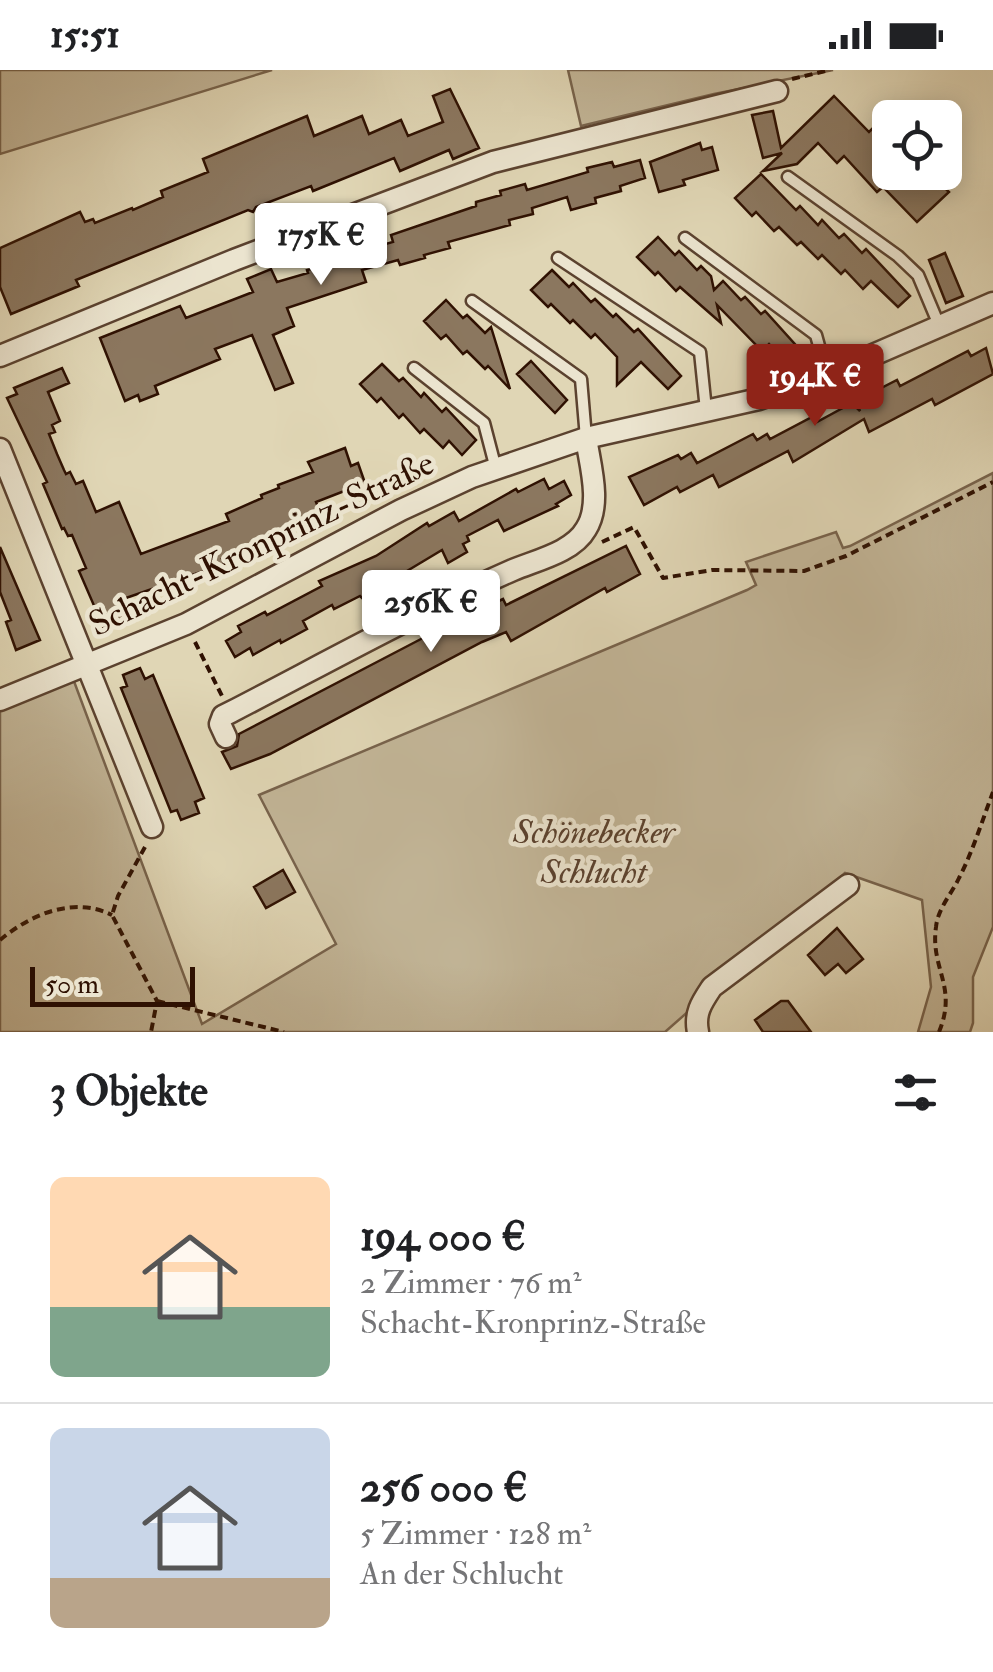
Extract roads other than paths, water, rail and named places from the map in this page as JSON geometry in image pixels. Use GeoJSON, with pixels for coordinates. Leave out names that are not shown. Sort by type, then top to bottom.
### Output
{"type":"FeatureCollection","features":[{"type":"Feature","properties":{"kind":"street"},"geometry":{"type":"LineString","coordinates":[[0,356],[234,260],[493,162],[777,91]]}},
{"type":"Feature","properties":{"kind":"street","name":"Schacht-Kronprinz-Straße"},"geometry":{"type":"LineString","coordinates":[[0,700],[186,624],[401,510],[496,468],[586,438],[759,399],[827,375],[993,303]]}},
{"type":"Feature","properties":{"kind":"street"},"geometry":{"type":"LineString","coordinates":[[226,736],[220,724],[230,712],[488,581],[574,544],[587,528],[593,511],[586,438]]}},
{"type":"Feature","properties":{"kind":"street"},"geometry":{"type":"LineString","coordinates":[[0,449],[152,826]]}},
{"type":"Feature","properties":{"kind":"street"},"geometry":{"type":"LineString","coordinates":[[698,1032],[700,1006],[712,988],[848,884]]}},
{"type":"Feature","properties":{"kind":"lane"},"geometry":{"type":"LineString","coordinates":[[788,178],[898,256],[918,275],[939,326]]}},
{"type":"Feature","properties":{"kind":"lane"},"geometry":{"type":"LineString","coordinates":[[686,238],[816,334],[827,375]]}},
{"type":"Feature","properties":{"kind":"lane"},"geometry":{"type":"LineString","coordinates":[[558,258],[700,352],[706,412]]}},
{"type":"Feature","properties":{"kind":"lane"},"geometry":{"type":"LineString","coordinates":[[472,301],[581,379],[586,438]]}},
{"type":"Feature","properties":{"kind":"lane"},"geometry":{"type":"LineString","coordinates":[[414,368],[484,424],[496,468]]}},
{"type":"Feature","properties":{"kind":"park label","name":"Schönebecker Schlucht"},"geometry":{"type":"Point","coordinates":[594,851]}}]}
